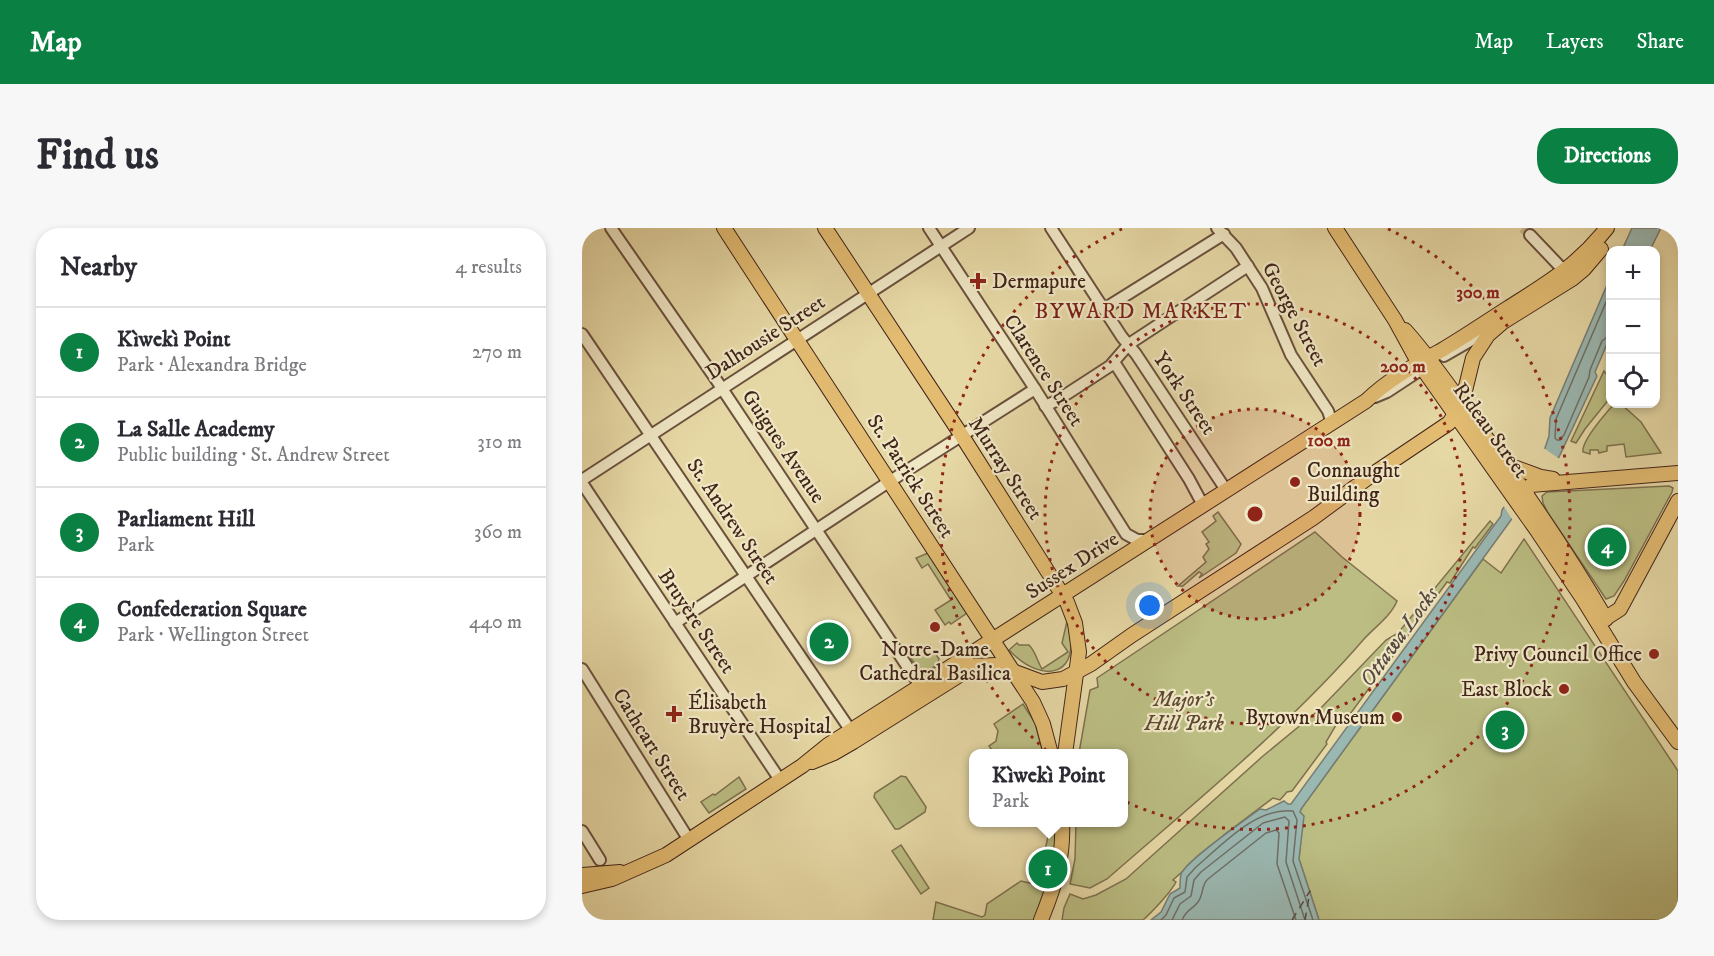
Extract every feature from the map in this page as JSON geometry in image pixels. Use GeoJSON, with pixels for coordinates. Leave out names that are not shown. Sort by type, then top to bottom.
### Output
{"type":"FeatureCollection","features":[{"type":"Feature","properties":{"kind":"main road","name":"St. Patrick Street"},"geometry":{"type":"LineString","coordinates":[[724,228],[1012,670],[1038,712],[1050,749]]}},
{"type":"Feature","properties":{"kind":"main road","name":"Murray Street"},"geometry":{"type":"LineString","coordinates":[[825,228],[1063,595],[1077,631],[1079,652],[1066,749]]}},
{"type":"Feature","properties":{"kind":"main road","name":"Rideau Street"},"geometry":{"type":"LineString","coordinates":[[1335,228],[1395,320],[1458,409],[1498,475],[1521,496]]}},
{"type":"Feature","properties":{"kind":"main road"},"geometry":{"type":"LineString","coordinates":[[1568,275],[1607,228]]}},
{"type":"Feature","properties":{"kind":"main road"},"geometry":{"type":"LineString","coordinates":[[1458,409],[1476,350],[1488,335],[1568,275],[1590,262],[1614,228]]}},
{"type":"Feature","properties":{"kind":"main road","name":"Sussex Drive"},"geometry":{"type":"LineString","coordinates":[[582,886],[603,882],[657,860],[802,766],[815,753],[1366,401],[1382,386],[1425,363],[1457,341],[1568,275]]}},
{"type":"Feature","properties":{"kind":"main road","name":"Rideau Street"},"geometry":{"type":"LineString","coordinates":[[1458,409],[1507,464],[1521,496]]}},
{"type":"Feature","properties":{"kind":"main road","name":"Sussex Drive"},"geometry":{"type":"LineString","coordinates":[[802,766],[843,748],[974,666],[990,664],[1012,670],[1034,680],[1049,682],[1063,679],[1078,671],[1313,518],[1449,423],[1458,409]]}},
{"type":"Feature","properties":{"kind":"main road"},"geometry":{"type":"LineString","coordinates":[[1507,464],[1541,477],[1572,481]]}},
{"type":"Feature","properties":{"kind":"main road"},"geometry":{"type":"LineString","coordinates":[[1676,733],[1671,721],[1605,617],[1521,496],[1532,485],[1678,472]]}},
{"type":"Feature","properties":{"kind":"main road"},"geometry":{"type":"LineString","coordinates":[[1583,599],[1595,612],[1605,617],[1613,614],[1622,605],[1678,501]]}},
{"type":"Feature","properties":{"kind":"main road"},"geometry":{"type":"LineString","coordinates":[[1542,526],[1634,682],[1664,725],[1676,733]]}},
{"type":"Feature","properties":{"kind":"main road"},"geometry":{"type":"LineString","coordinates":[[1041,920],[1059,870],[1062,827]]}},
{"type":"Feature","properties":{"kind":"main road","name":"Sussex Drive"},"geometry":{"type":"LineString","coordinates":[[582,875],[625,872]]}},
{"type":"Feature","properties":{"kind":"street","name":"Guigues Avenue"},"geometry":{"type":"LineString","coordinates":[[611,228],[722,388],[921,687]]}},
{"type":"Feature","properties":{"kind":"street","name":"Clarence Street"},"geometry":{"type":"LineString","coordinates":[[928,228],[1035,390],[1126,534]]}},
{"type":"Feature","properties":{"kind":"street","name":"Dalhousie Street"},"geometry":{"type":"LineString","coordinates":[[582,482],[969,228]]}},
{"type":"Feature","properties":{"kind":"street","name":"York Street"},"geometry":{"type":"LineString","coordinates":[[1051,228],[1226,490]]}},
{"type":"Feature","properties":{"kind":"street"},"geometry":{"type":"LineString","coordinates":[[1104,309],[1221,231]]}},
{"type":"Feature","properties":{"kind":"street","name":"George Street"},"geometry":{"type":"LineString","coordinates":[[1221,231],[1248,266],[1268,300],[1291,355],[1328,411],[1332,423]]}},
{"type":"Feature","properties":{"kind":"street"},"geometry":{"type":"LineString","coordinates":[[1530,235],[1568,275]]}},
{"type":"Feature","properties":{"kind":"street"},"geometry":{"type":"LineString","coordinates":[[1045,406],[1113,362],[1129,344],[1248,266]]}},
{"type":"Feature","properties":{"kind":"street"},"geometry":{"type":"LineString","coordinates":[[1425,363],[1503,322]]}},
{"type":"Feature","properties":{"kind":"street","name":"St. Andrew Street"},"geometry":{"type":"LineString","coordinates":[[582,334],[851,731]]}},
{"type":"Feature","properties":{"kind":"street","name":"York Street"},"geometry":{"type":"LineString","coordinates":[[1113,362],[1189,479],[1203,505]]}},
{"type":"Feature","properties":{"kind":"street"},"geometry":{"type":"LineString","coordinates":[[675,623],[1035,390]]}},
{"type":"Feature","properties":{"kind":"street","name":"Bruyère Street"},"geometry":{"type":"LineString","coordinates":[[582,482],[780,780]]}},
{"type":"Feature","properties":{"kind":"street"},"geometry":{"type":"LineString","coordinates":[[1126,534],[1137,540],[1148,540]]}},
{"type":"Feature","properties":{"kind":"street"},"geometry":{"type":"LineString","coordinates":[[1122,557],[1127,547],[1126,534]]}},
{"type":"Feature","properties":{"kind":"street","name":"Cathcart Street"},"geometry":{"type":"LineString","coordinates":[[582,669],[585,681],[689,840]]}},
{"type":"Feature","properties":{"kind":"street"},"geometry":{"type":"LineString","coordinates":[[582,831],[600,860]]}},
{"type":"Feature","properties":{"kind":"green space"},"geometry":{"type":"Polygon","coordinates":[[[1604,371],[1606,374],[1606,403],[1576,443],[1571,441],[1604,371]]]}},
{"type":"Feature","properties":{"kind":"green space"},"geometry":{"type":"Polygon","coordinates":[[[1610,408],[1625,408],[1641,422],[1661,453],[1626,457],[1624,444],[1607,446],[1607,451],[1599,453],[1598,450],[1590,450],[1590,454],[1583,452],[1586,441],[1610,408]]]}},
{"type":"Feature","properties":{"kind":"green space"},"geometry":{"type":"Polygon","coordinates":[[[1669,486],[1673,488],[1672,492],[1624,581],[1614,596],[1606,599],[1548,513],[1542,496],[1547,492],[1669,486]]]}},
{"type":"Feature","properties":{"kind":"green space"},"geometry":{"type":"Polygon","coordinates":[[[1218,512],[1241,544],[1236,553],[1199,578],[1202,574],[1199,572],[1183,586],[1178,586],[1206,562],[1203,557],[1209,549],[1206,544],[1209,542],[1202,532],[1216,521],[1213,516],[1218,512]]]}},
{"type":"Feature","properties":{"kind":"green space"},"geometry":{"type":"Polygon","coordinates":[[[1490,521],[1493,524],[1475,548],[1473,547],[1450,583],[1447,582],[1348,717],[1336,725],[1327,744],[1292,791],[1287,792],[1280,800],[1273,798],[1225,834],[1173,880],[1176,882],[1170,891],[1143,920],[1062,920],[1070,894],[1083,899],[1096,895],[1126,879],[1263,756],[1319,710],[1386,640],[1398,633],[1490,521]]]}},
{"type":"Feature","properties":{"kind":"green space","name":"Major's Hill Park"},"geometry":{"type":"Polygon","coordinates":[[[1315,532],[1397,601],[1391,612],[1273,733],[1107,879],[1090,888],[1070,884],[1075,859],[1076,827],[1128,827],[1128,749],[1080,749],[1090,690],[1098,687],[1097,678],[1315,532]]]}},
{"type":"Feature","properties":{"kind":"green space"},"geometry":{"type":"Polygon","coordinates":[[[1524,539],[1678,771],[1678,920],[1319,920],[1299,859],[1303,816],[1301,809],[1483,559],[1501,573],[1524,539]]]}},
{"type":"Feature","properties":{"kind":"green space"},"geometry":{"type":"Polygon","coordinates":[[[928,553],[967,613],[951,624],[949,622],[945,625],[935,610],[951,600],[928,564],[922,568],[916,558],[928,553]]]}},
{"type":"Feature","properties":{"kind":"green space"},"geometry":{"type":"Polygon","coordinates":[[[1067,621],[1071,639],[1070,654],[1065,664],[1057,670],[1035,669],[1022,662],[1009,650],[1017,643],[1029,645],[1042,669],[1068,652],[1062,643],[1067,621]]]}},
{"type":"Feature","properties":{"kind":"green space"},"geometry":{"type":"Polygon","coordinates":[[[930,645],[939,659],[938,664],[923,674],[909,656],[930,645]]]}},
{"type":"Feature","properties":{"kind":"green space"},"geometry":{"type":"Polygon","coordinates":[[[1023,704],[1035,723],[1042,749],[991,749],[989,746],[996,741],[998,731],[994,724],[1023,704]]]}},
{"type":"Feature","properties":{"kind":"green space"},"geometry":{"type":"Polygon","coordinates":[[[901,776],[906,777],[926,807],[925,812],[899,829],[895,829],[874,797],[875,793],[901,776]]]}},
{"type":"Feature","properties":{"kind":"green space"},"geometry":{"type":"Polygon","coordinates":[[[739,777],[746,789],[709,813],[701,802],[715,795],[739,777]]]}},
{"type":"Feature","properties":{"kind":"green space"},"geometry":{"type":"Polygon","coordinates":[[[1050,827],[1057,827],[1057,860],[1037,920],[933,920],[936,902],[982,917],[985,915],[987,904],[1021,881],[1034,884],[1038,882],[1050,827]]]}},
{"type":"Feature","properties":{"kind":"green space"},"geometry":{"type":"Polygon","coordinates":[[[901,845],[929,888],[921,894],[892,851],[901,845]]]}},
{"type":"Feature","properties":{"kind":"water"},"geometry":{"type":"Polygon","coordinates":[[[1632,228],[1661,228],[1652,246],[1624,246],[1632,228]]]}},
{"type":"Feature","properties":{"kind":"water"},"geometry":{"type":"Polygon","coordinates":[[[1606,287],[1606,346],[1595,372],[1597,376],[1559,457],[1301,809],[1300,812],[1304,816],[1299,859],[1319,920],[1151,920],[1161,912],[1170,894],[1180,888],[1181,874],[1194,859],[1260,809],[1266,810],[1284,801],[1291,804],[1501,516],[1502,510],[1545,448],[1549,436],[1550,418],[1606,287]]]}},
{"type":"Feature","properties":{"kind":"pier"},"geometry":{"type":"Polygon","coordinates":[[[1542,447],[1561,460],[1514,522],[1503,505],[1542,447]]]}},
{"type":"Feature","properties":{"kind":"ferry route"},"geometry":{"type":"LineString","coordinates":[[1292,920],[1310,891],[1305,920]]}},
{"type":"Feature","properties":{"kind":"tunnel"},"geometry":{"type":"LineString","coordinates":[[1523,228],[1530,235]]}},
{"type":"Feature","properties":{"kind":"place","name":"Dermapure"},"geometry":{"type":"Point","coordinates":[978,281]}},
{"type":"Feature","properties":{"kind":"place","name":"Connaught Building"},"geometry":{"type":"Point","coordinates":[1295,482]}},
{"type":"Feature","properties":{"kind":"place","name":"Confederation Square"},"geometry":{"type":"Point","coordinates":[1607,547]}},
{"type":"Feature","properties":{"kind":"place","name":"Notre-Dame Cathedral Basilica"},"geometry":{"type":"Point","coordinates":[935,627]}},
{"type":"Feature","properties":{"kind":"place","name":"La Salle Academy"},"geometry":{"type":"Point","coordinates":[829,642]}},
{"type":"Feature","properties":{"kind":"place","name":"Privy Council Office"},"geometry":{"type":"Point","coordinates":[1654,654]}},
{"type":"Feature","properties":{"kind":"place","name":"East Block"},"geometry":{"type":"Point","coordinates":[1564,689]}},
{"type":"Feature","properties":{"kind":"place","name":"Élisabeth Bruyère Hospital"},"geometry":{"type":"Point","coordinates":[674,714]}},
{"type":"Feature","properties":{"kind":"place","name":"Bytown Museum"},"geometry":{"type":"Point","coordinates":[1397,717]}},
{"type":"Feature","properties":{"kind":"place","name":"Parliament Hill"},"geometry":{"type":"Point","coordinates":[1505,730]}},
{"type":"Feature","properties":{"kind":"place","name":"Kìwekì Point"},"geometry":{"type":"Point","coordinates":[1048,869]}},
{"type":"Feature","properties":{"kind":"district","name":"BYWARD MARKET"},"geometry":{"type":"Point","coordinates":[1141,310]}},
{"type":"Feature","properties":{"kind":"water label","name":"Ottawa Locks"},"geometry":{"type":"Point","coordinates":[1398,636]}}]}
